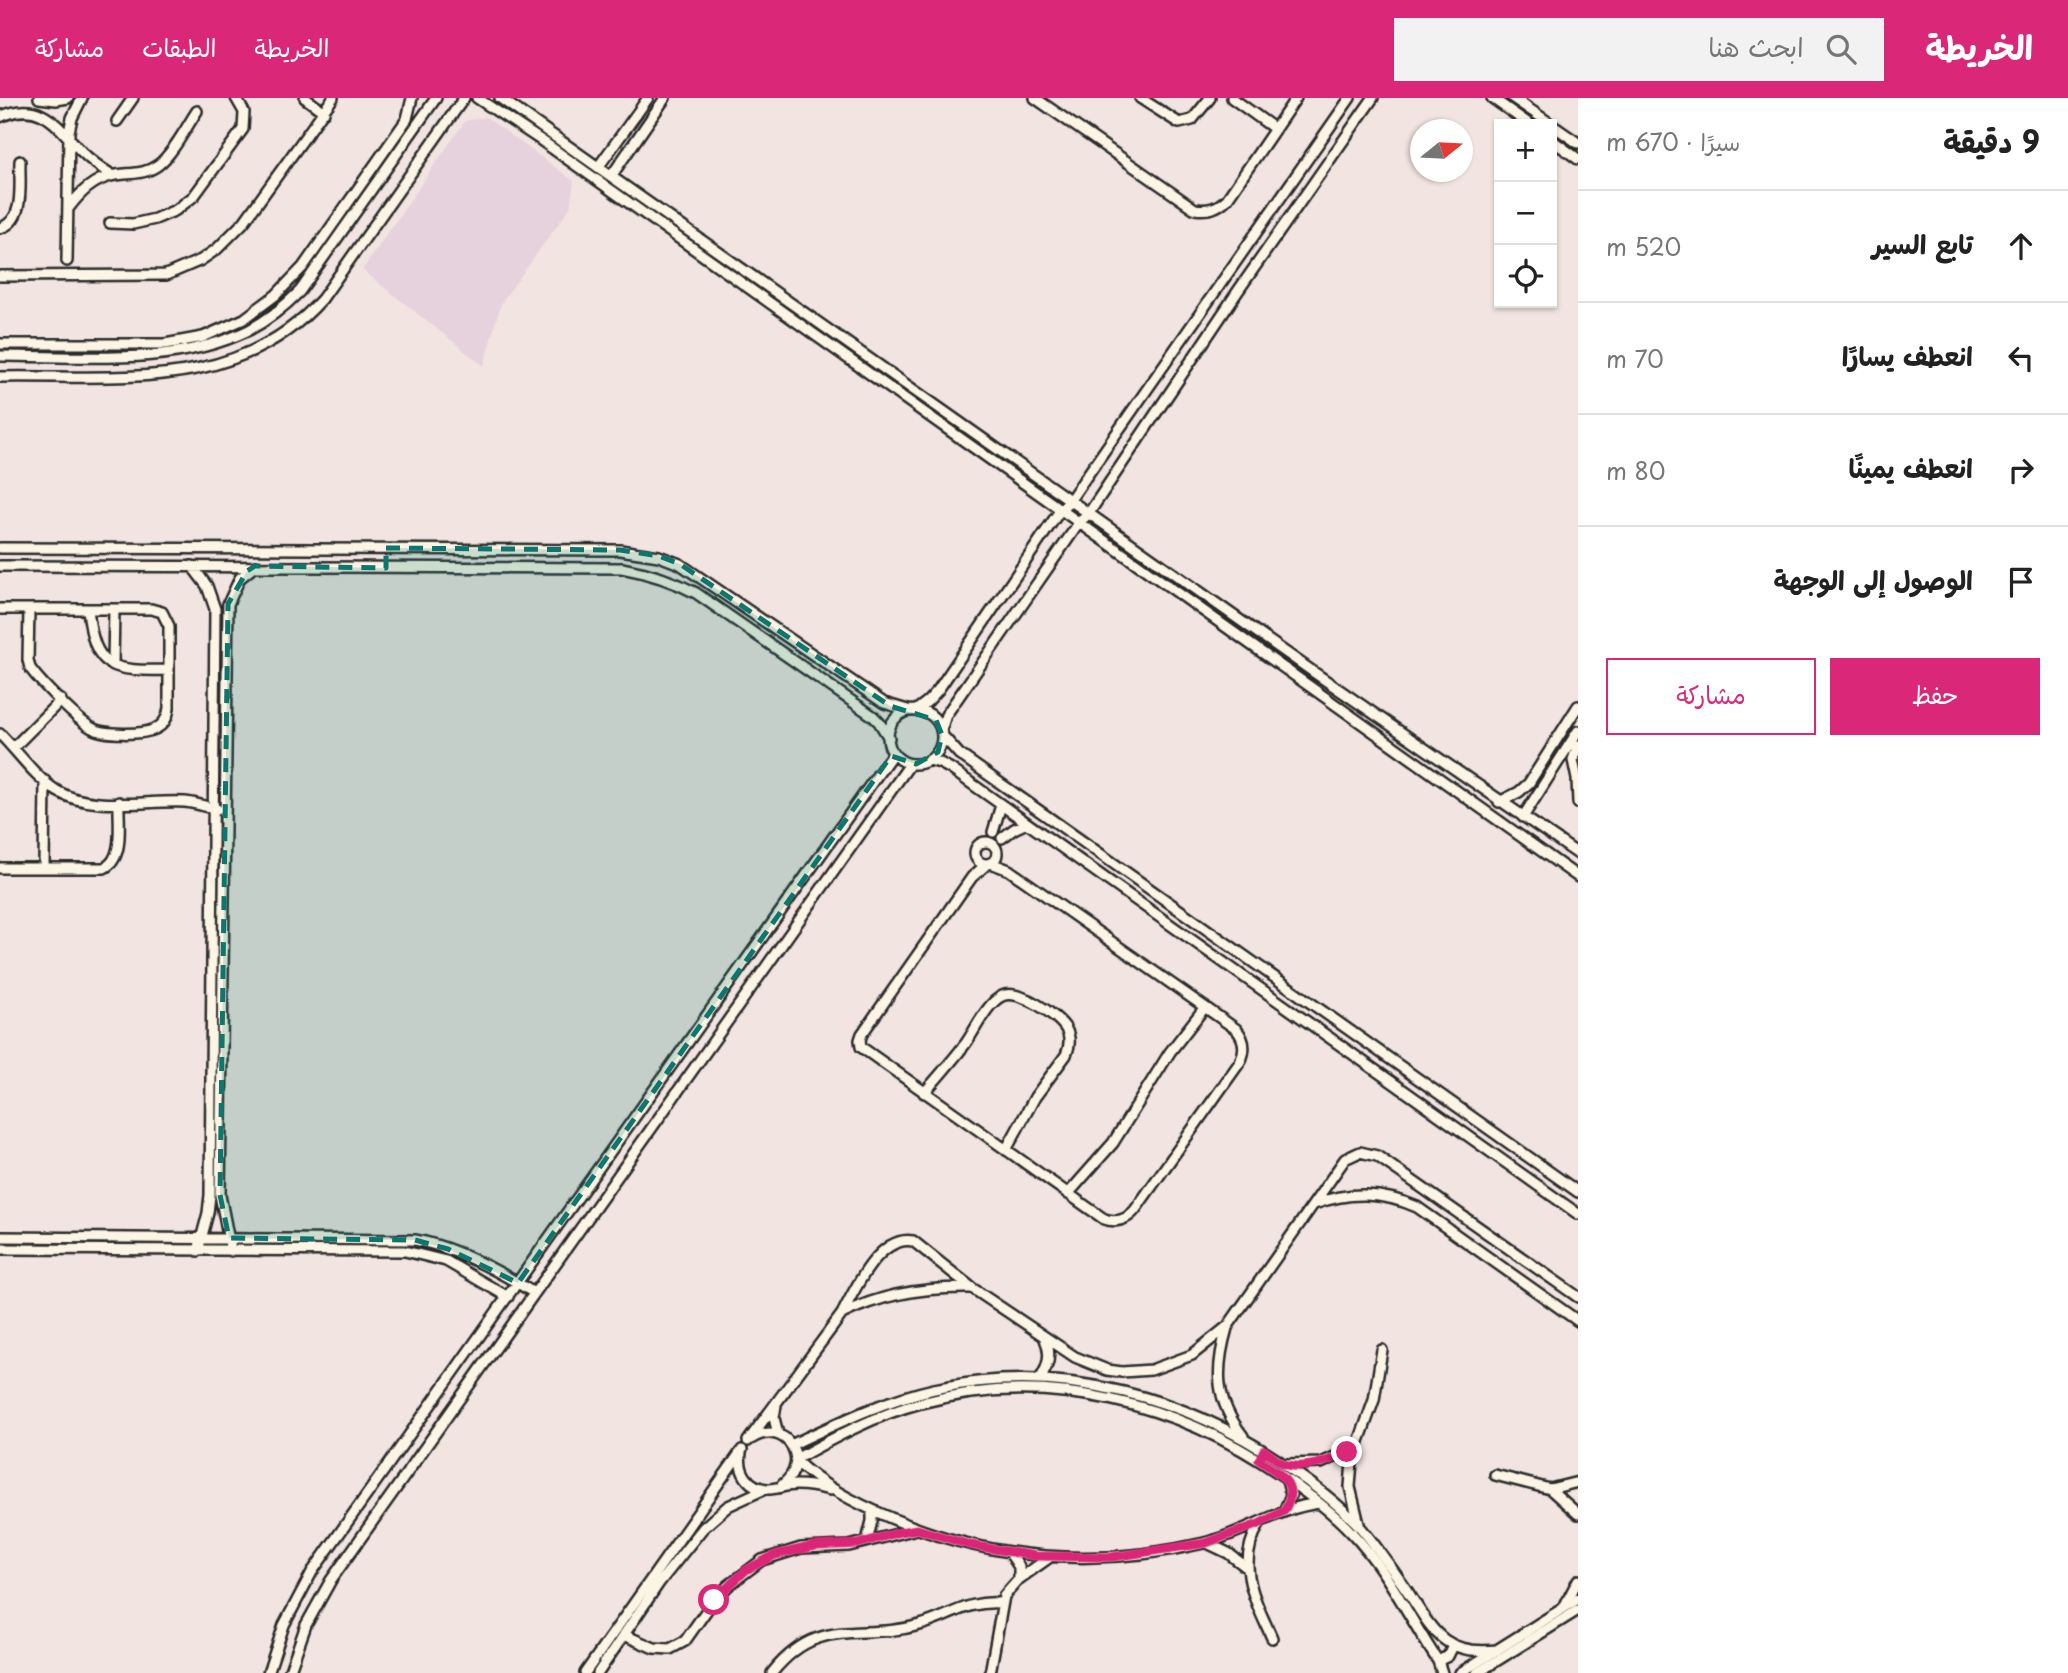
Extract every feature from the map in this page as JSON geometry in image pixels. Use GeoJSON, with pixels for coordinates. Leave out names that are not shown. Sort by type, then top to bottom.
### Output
{"type":"FeatureCollection","features":[{"type":"Feature","properties":{"kind":"street"},"geometry":{"type":"LineString","coordinates":[[38,98],[68,98]]}},
{"type":"Feature","properties":{"kind":"street"},"geometry":{"type":"LineString","coordinates":[[67,261],[69,136],[72,118],[82,98]]}},
{"type":"Feature","properties":{"kind":"street"},"geometry":{"type":"LineString","coordinates":[[117,121],[133,98]]}},
{"type":"Feature","properties":{"kind":"street"},"geometry":{"type":"LineString","coordinates":[[110,223],[133,224],[156,219],[176,210],[194,196],[243,128],[244,112],[236,98]]}},
{"type":"Feature","properties":{"kind":"street"},"geometry":{"type":"LineString","coordinates":[[305,98],[324,112]]}},
{"type":"Feature","properties":{"kind":"street"},"geometry":{"type":"LineString","coordinates":[[0,276],[166,275],[184,269],[232,236],[333,98]]}},
{"type":"Feature","properties":{"kind":"street"},"geometry":{"type":"LineString","coordinates":[[0,344],[165,344],[203,337],[244,319],[276,295],[303,267],[407,119],[412,98]]}},
{"type":"Feature","properties":{"kind":"street"},"geometry":{"type":"LineString","coordinates":[[0,356],[167,354],[207,346],[251,329],[300,291],[436,98]]}},
{"type":"Feature","properties":{"kind":"street"},"geometry":{"type":"LineString","coordinates":[[0,377],[167,375],[218,365],[268,344],[323,299],[464,98]]}},
{"type":"Feature","properties":{"kind":"street"},"geometry":{"type":"LineString","coordinates":[[477,98],[542,141],[1578,877]]}},
{"type":"Feature","properties":{"kind":"street"},"geometry":{"type":"LineString","coordinates":[[500,98],[1499,802],[1578,854]]}},
{"type":"Feature","properties":{"kind":"street"},"geometry":{"type":"LineString","coordinates":[[599,166],[648,98]]}},
{"type":"Feature","properties":{"kind":"street"},"geometry":{"type":"LineString","coordinates":[[612,175],[665,98]]}},
{"type":"Feature","properties":{"kind":"street"},"geometry":{"type":"LineString","coordinates":[[1035,98],[1195,209],[1204,210],[1221,205],[1227,199],[1296,98]]}},
{"type":"Feature","properties":{"kind":"street"},"geometry":{"type":"LineString","coordinates":[[1140,98],[1179,123],[1192,120],[1210,98]]}},
{"type":"Feature","properties":{"kind":"street"},"geometry":{"type":"LineString","coordinates":[[1232,98],[1275,129]]}},
{"type":"Feature","properties":{"kind":"street"},"geometry":{"type":"LineString","coordinates":[[889,738],[895,721],[928,701],[938,690],[1061,509],[1070,500],[1350,98]]}},
{"type":"Feature","properties":{"kind":"street"},"geometry":{"type":"LineString","coordinates":[[929,761],[938,752],[946,715],[1373,98]]}},
{"type":"Feature","properties":{"kind":"street"},"geometry":{"type":"LineString","coordinates":[[1492,98],[1522,119]]}},
{"type":"Feature","properties":{"kind":"street"},"geometry":{"type":"LineString","coordinates":[[1513,98],[1543,119]]}},
{"type":"Feature","properties":{"kind":"street"},"geometry":{"type":"LineString","coordinates":[[0,117],[20,111],[34,112],[52,120],[93,162],[112,175]]}},
{"type":"Feature","properties":{"kind":"street"},"geometry":{"type":"LineString","coordinates":[[68,209],[87,188],[112,175],[136,174],[161,163],[197,111]]}},
{"type":"Feature","properties":{"kind":"street"},"geometry":{"type":"LineString","coordinates":[[1557,129],[1578,143]]}},
{"type":"Feature","properties":{"kind":"street"},"geometry":{"type":"LineString","coordinates":[[1557,144],[1578,159]]}},
{"type":"Feature","properties":{"kind":"street"},"geometry":{"type":"LineString","coordinates":[[0,228],[11,223],[18,210],[20,162]]}},
{"type":"Feature","properties":{"kind":"street"},"geometry":{"type":"LineString","coordinates":[[0,548],[620,550],[659,556],[680,564],[884,703],[931,716],[959,754],[1578,1192]]}},
{"type":"Feature","properties":{"kind":"street"},"geometry":{"type":"LineString","coordinates":[[386,548],[386,568]]}},
{"type":"Feature","properties":{"kind":"street"},"geometry":{"type":"LineString","coordinates":[[0,566],[622,568],[671,580],[696,593],[873,716],[889,738],[893,753],[902,761],[910,764],[929,761],[946,766],[1578,1214]]}},
{"type":"Feature","properties":{"kind":"street"},"geometry":{"type":"LineString","coordinates":[[192,566],[207,586],[215,609],[210,1195],[198,1251]]}},
{"type":"Feature","properties":{"kind":"street"},"geometry":{"type":"LineString","coordinates":[[231,1251],[220,1195],[228,604],[240,578],[254,566]]}},
{"type":"Feature","properties":{"kind":"street"},"geometry":{"type":"LineString","coordinates":[[0,609],[29,609],[88,609],[114,609],[151,609],[157,610],[165,616],[169,626],[168,714],[161,726],[149,732],[99,732],[86,724],[30,668],[29,609]]}},
{"type":"Feature","properties":{"kind":"street"},"geometry":{"type":"LineString","coordinates":[[88,609],[93,644],[113,665],[128,670],[169,670]]}},
{"type":"Feature","properties":{"kind":"street"},"geometry":{"type":"LineString","coordinates":[[113,665],[114,609]]}},
{"type":"Feature","properties":{"kind":"street"},"geometry":{"type":"LineString","coordinates":[[13,748],[61,700]]}},
{"type":"Feature","properties":{"kind":"street"},"geometry":{"type":"LineString","coordinates":[[1499,802],[1519,792],[1529,783],[1578,706]]}},
{"type":"Feature","properties":{"kind":"street"},"geometry":{"type":"LineString","coordinates":[[1523,817],[1578,730]]}},
{"type":"Feature","properties":{"kind":"street"},"geometry":{"type":"LineString","coordinates":[[0,734],[45,782],[75,799],[188,802],[226,810]]}},
{"type":"Feature","properties":{"kind":"street"},"geometry":{"type":"LineString","coordinates":[[1578,745],[1573,760],[1578,784],[1578,803]]}},
{"type":"Feature","properties":{"kind":"street"},"geometry":{"type":"LineString","coordinates":[[268,1673],[284,1625],[312,1573],[893,753]]}},
{"type":"Feature","properties":{"kind":"street"},"geometry":{"type":"LineString","coordinates":[[289,1673],[306,1625],[322,1594],[910,764]]}},
{"type":"Feature","properties":{"kind":"street"},"geometry":{"type":"LineString","coordinates":[[44,868],[45,782]]}},
{"type":"Feature","properties":{"kind":"street"},"geometry":{"type":"LineString","coordinates":[[188,802],[214,794],[226,796]]}},
{"type":"Feature","properties":{"kind":"street"},"geometry":{"type":"LineString","coordinates":[[0,868],[104,868],[110,865],[117,855],[119,802]]}},
{"type":"Feature","properties":{"kind":"street"},"geometry":{"type":"LineString","coordinates":[[976,859],[981,863],[989,864],[1009,870],[1240,1033],[1244,1047],[1242,1058],[1135,1210],[1124,1219],[1109,1220],[1068,1194],[863,1050],[860,1044],[861,1037],[972,877],[989,864],[1001,805]]}},
{"type":"Feature","properties":{"kind":"street"},"geometry":{"type":"LineString","coordinates":[[972,877],[976,847],[994,842],[1027,823]]}},
{"type":"Feature","properties":{"kind":"street"},"geometry":{"type":"LineString","coordinates":[[994,842],[1009,870]]}},
{"type":"Feature","properties":{"kind":"street"},"geometry":{"type":"LineString","coordinates":[[924,1093],[967,1042],[996,1000],[1007,994],[1026,997],[1063,1024],[1069,1045],[1066,1055],[1024,1114],[1006,1150]]}},
{"type":"Feature","properties":{"kind":"street"},"geometry":{"type":"LineString","coordinates":[[1068,1194],[1108,1150],[1163,1062],[1205,1007]]}},
{"type":"Feature","properties":{"kind":"street"},"geometry":{"type":"LineString","coordinates":[[585,1673],[655,1581],[748,1441],[842,1314],[853,1291],[869,1268],[889,1245],[903,1240],[913,1241],[972,1288],[1075,1357],[1107,1370],[1143,1371],[1178,1362],[1204,1348],[1228,1326],[1345,1159],[1352,1154],[1369,1152],[1578,1297]]}},
{"type":"Feature","properties":{"kind":"street"},"geometry":{"type":"LineString","coordinates":[[1314,1204],[1358,1194],[1389,1197],[1417,1207],[1578,1321]]}},
{"type":"Feature","properties":{"kind":"street"},"geometry":{"type":"LineString","coordinates":[[0,1237],[415,1240],[448,1249],[534,1293]]}},
{"type":"Feature","properties":{"kind":"street"},"geometry":{"type":"LineString","coordinates":[[0,1249],[415,1252],[455,1265],[508,1297]]}},
{"type":"Feature","properties":{"kind":"street"},"geometry":{"type":"LineString","coordinates":[[842,1314],[863,1304],[898,1294],[935,1288],[972,1288]]}},
{"type":"Feature","properties":{"kind":"street"},"geometry":{"type":"LineString","coordinates":[[1228,1326],[1219,1359],[1221,1394],[1227,1410],[1246,1439]]}},
{"type":"Feature","properties":{"kind":"street"},"geometry":{"type":"LineString","coordinates":[[1039,1380],[1048,1365],[1049,1355],[1044,1337]]}},
{"type":"Feature","properties":{"kind":"street"},"geometry":{"type":"LineString","coordinates":[[1356,1529],[1350,1488],[1355,1448],[1367,1424],[1374,1400],[1382,1350]]}},
{"type":"Feature","properties":{"kind":"street"},"geometry":{"type":"LineString","coordinates":[[1105,1387],[1107,1370]]}},
{"type":"Feature","properties":{"kind":"street"},"geometry":{"type":"LineString","coordinates":[[791,1445],[860,1413],[907,1396],[952,1385],[996,1380],[1039,1380],[1105,1387],[1167,1404],[1246,1439],[1285,1464],[1336,1504],[1395,1572],[1433,1632],[1454,1646],[1468,1651],[1497,1650]]}},
{"type":"Feature","properties":{"kind":"street"},"geometry":{"type":"LineString","coordinates":[[796,1460],[864,1422],[907,1407],[961,1394],[1002,1390],[1062,1391],[1156,1410],[1215,1435],[1259,1460],[1356,1529],[1438,1661],[1442,1673]]}},
{"type":"Feature","properties":{"kind":"street"},"geometry":{"type":"LineString","coordinates":[[776,1403],[774,1418],[778,1434],[791,1445],[796,1460],[793,1475],[782,1485]]}},
{"type":"Feature","properties":{"kind":"street"},"geometry":{"type":"LineString","coordinates":[[860,1413],[864,1422]]}},
{"type":"Feature","properties":{"kind":"street"},"geometry":{"type":"LineString","coordinates":[[748,1441],[762,1433],[778,1434]]}},
{"type":"Feature","properties":{"kind":"street"},"geometry":{"type":"LineString","coordinates":[[1285,1464],[1321,1463],[1355,1448]]}},
{"type":"Feature","properties":{"kind":"street"},"geometry":{"type":"LineString","coordinates":[[742,1450],[740,1465],[746,1478],[765,1489]]}},
{"type":"Feature","properties":{"kind":"street"},"geometry":{"type":"LineString","coordinates":[[1259,1460],[1264,1450]]}},
{"type":"Feature","properties":{"kind":"street"},"geometry":{"type":"LineString","coordinates":[[796,1460],[835,1491],[917,1529],[970,1545],[1050,1557],[1125,1556],[1206,1543],[1259,1524],[1284,1511],[1320,1503]]}},
{"type":"Feature","properties":{"kind":"street"},"geometry":{"type":"LineString","coordinates":[[1495,1475],[1550,1489],[1578,1514]]}},
{"type":"Feature","properties":{"kind":"street"},"geometry":{"type":"LineString","coordinates":[[1284,1511],[1291,1495],[1286,1479]]}},
{"type":"Feature","properties":{"kind":"street"},"geometry":{"type":"LineString","coordinates":[[1550,1489],[1578,1482]]}},
{"type":"Feature","properties":{"kind":"street"},"geometry":{"type":"LineString","coordinates":[[601,1670],[655,1581],[710,1520],[740,1499],[782,1485],[835,1491]]}},
{"type":"Feature","properties":{"kind":"street"},"geometry":{"type":"LineString","coordinates":[[867,1541],[873,1521],[872,1510]]}},
{"type":"Feature","properties":{"kind":"street"},"geometry":{"type":"LineString","coordinates":[[1259,1524],[1249,1545],[1247,1567],[1253,1592],[1272,1638]]}},
{"type":"Feature","properties":{"kind":"street"},"geometry":{"type":"LineString","coordinates":[[624,1635],[654,1648],[670,1649],[678,1646],[690,1635],[714,1600],[746,1570],[762,1560],[802,1548],[849,1546],[917,1529]]}},
{"type":"Feature","properties":{"kind":"street"},"geometry":{"type":"LineString","coordinates":[[1206,1543],[1228,1553],[1247,1567]]}},
{"type":"Feature","properties":{"kind":"street"},"geometry":{"type":"LineString","coordinates":[[1010,1553],[1019,1567],[1019,1579]]}},
{"type":"Feature","properties":{"kind":"street"},"geometry":{"type":"LineString","coordinates":[[990,1673],[1001,1603],[1010,1586],[1050,1557]]}},
{"type":"Feature","properties":{"kind":"street"},"geometry":{"type":"LineString","coordinates":[[1563,1609],[1578,1580]]}},
{"type":"Feature","properties":{"kind":"street"},"geometry":{"type":"LineString","coordinates":[[1477,1673],[1578,1599]]}},
{"type":"Feature","properties":{"kind":"street"},"geometry":{"type":"LineString","coordinates":[[772,1673],[793,1652],[823,1636],[843,1632],[904,1629],[934,1621],[973,1603],[1001,1603]]}},
{"type":"Feature","properties":{"kind":"street"},"geometry":{"type":"LineString","coordinates":[[1460,1673],[1497,1650],[1578,1610]]}},
{"type":"Feature","properties":{"kind":"street"},"geometry":{"type":"LineString","coordinates":[[1438,1661],[1448,1656],[1454,1646]]}},
{"type":"Feature","properties":{"kind":"highlighted area"},"geometry":{"type":"Polygon","coordinates":[[[386,548],[620,550],[659,556],[680,564],[890,706],[936,720],[942,735],[938,752],[916,764],[891,756],[518,1283],[448,1249],[415,1240],[229,1238],[220,1195],[228,604],[247,571],[255,566],[386,568],[386,548]]]}},
{"type":"Feature","properties":{"kind":"shaded area"},"geometry":{"type":"Polygon","coordinates":[[[486,117],[574,181],[570,208],[501,303],[484,366],[362,270],[465,121],[486,117]]]}},
{"type":"Feature","properties":{"kind":"route"},"geometry":{"type":"LineString","coordinates":[[714,1600],[746,1570],[762,1560],[788,1550],[829,1545],[849,1546],[917,1529],[970,1545],[1035,1556],[1096,1557],[1138,1554],[1206,1543],[1259,1524],[1284,1511],[1289,1503],[1290,1486],[1286,1479],[1259,1460],[1264,1450],[1285,1464],[1297,1465],[1321,1463],[1347,1452]]}}]}
